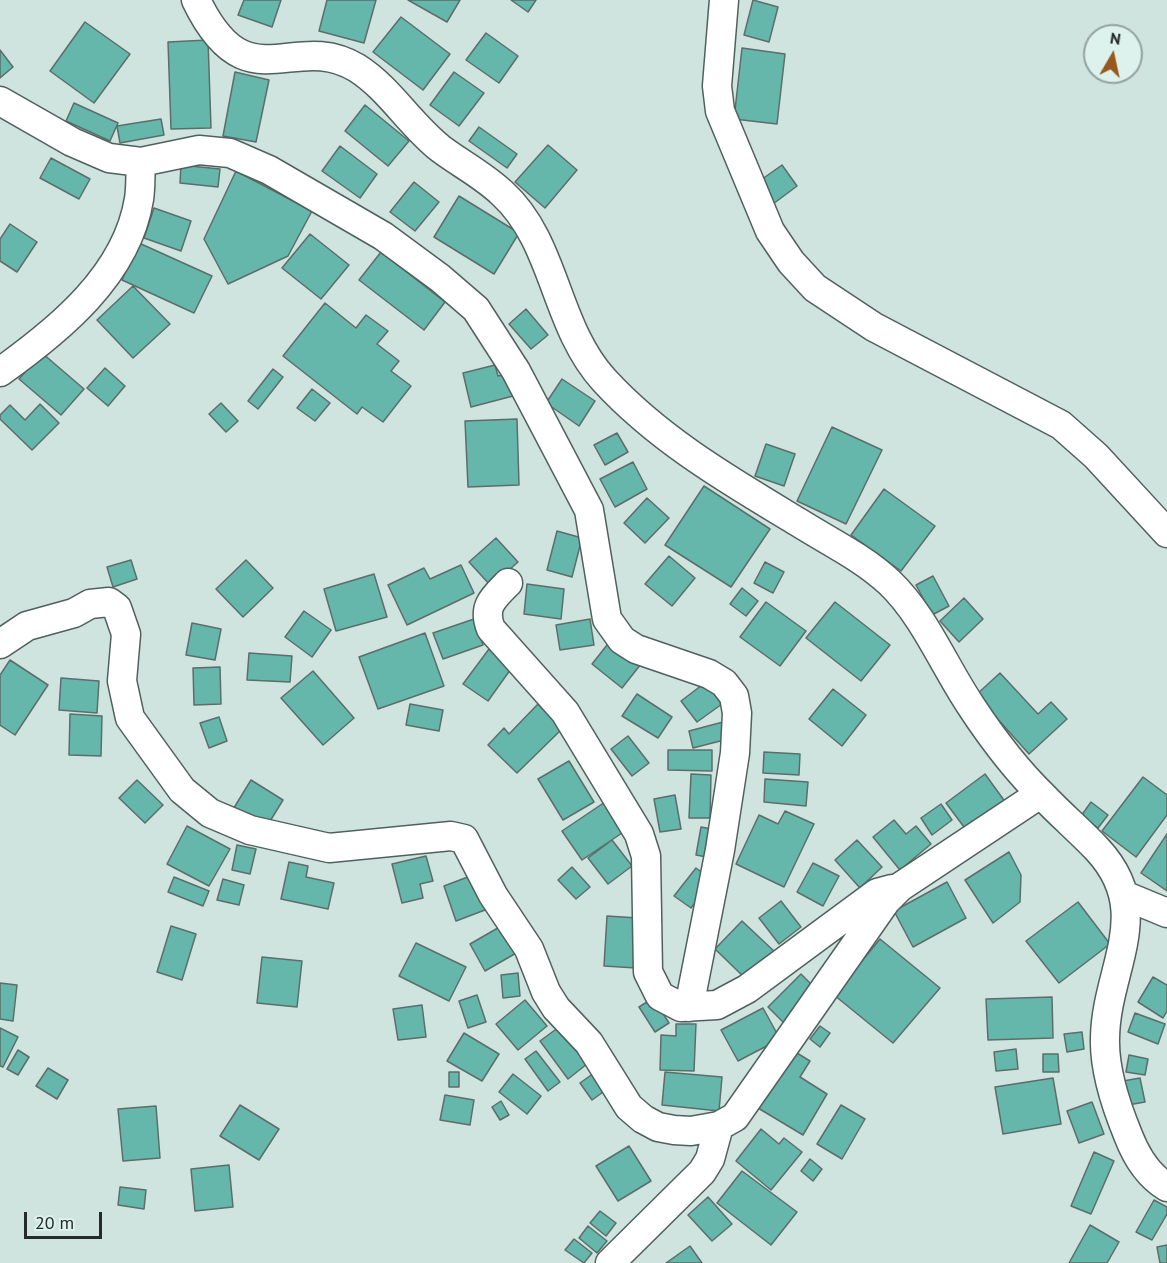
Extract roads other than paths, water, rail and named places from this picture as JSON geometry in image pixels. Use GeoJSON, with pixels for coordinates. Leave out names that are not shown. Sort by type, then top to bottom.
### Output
{"type":"FeatureCollection","features":[{"type":"Feature","properties":{"kind":"street"},"geometry":{"type":"LineString","coordinates":[[196,0],[210,28],[223,44],[238,53],[276,60],[327,57],[360,70],[441,149],[502,192],[521,213],[534,235],[572,334],[601,376],[649,423],[695,458],[863,561],[890,582],[908,603],[985,726],[1040,794],[1098,850],[1115,872],[1126,896],[1125,927],[1119,968],[1107,1014],[1106,1057],[1121,1119],[1134,1151],[1146,1169],[1167,1187]]}},
{"type":"Feature","properties":{"kind":"street"},"geometry":{"type":"LineString","coordinates":[[724,0],[717,86],[720,111],[770,231],[791,262],[815,288],[874,327],[1060,425],[1095,456],[1167,532]]}},
{"type":"Feature","properties":{"kind":"street"},"geometry":{"type":"LineString","coordinates":[[0,101],[81,146],[109,158],[141,162],[199,150],[230,153],[269,170],[383,236],[440,278],[476,309],[516,371],[589,510],[607,619],[622,640],[636,649],[709,674],[724,683],[734,696],[737,712],[735,753],[720,850],[689,1007]]}},
{"type":"Feature","properties":{"kind":"street"},"geometry":{"type":"LineString","coordinates":[[0,372],[92,294],[113,266],[130,233],[139,199],[141,162]]}},
{"type":"Feature","properties":{"kind":"street"},"geometry":{"type":"LineString","coordinates":[[508,583],[490,601],[487,618],[489,623],[500,642],[565,712],[634,824],[646,856],[648,972],[660,996],[670,1003],[689,1007],[717,1005],[747,990],[877,892],[900,887]]}},
{"type":"Feature","properties":{"kind":"street"},"geometry":{"type":"LineString","coordinates":[[0,644],[27,626],[74,613],[90,604],[109,602],[117,608],[126,634],[122,681],[130,718],[182,790],[210,813],[250,830],[329,848],[450,836],[464,839],[494,895],[529,949],[546,992],[556,1008],[589,1043],[629,1107],[643,1119],[658,1127],[691,1131],[719,1126],[735,1117],[759,1087],[886,901],[900,887],[1040,794]]}},
{"type":"Feature","properties":{"kind":"street"},"geometry":{"type":"LineString","coordinates":[[1126,896],[1167,913]]}},
{"type":"Feature","properties":{"kind":"street"},"geometry":{"type":"LineString","coordinates":[[610,1263],[702,1172],[710,1159],[719,1126]]}}]}
